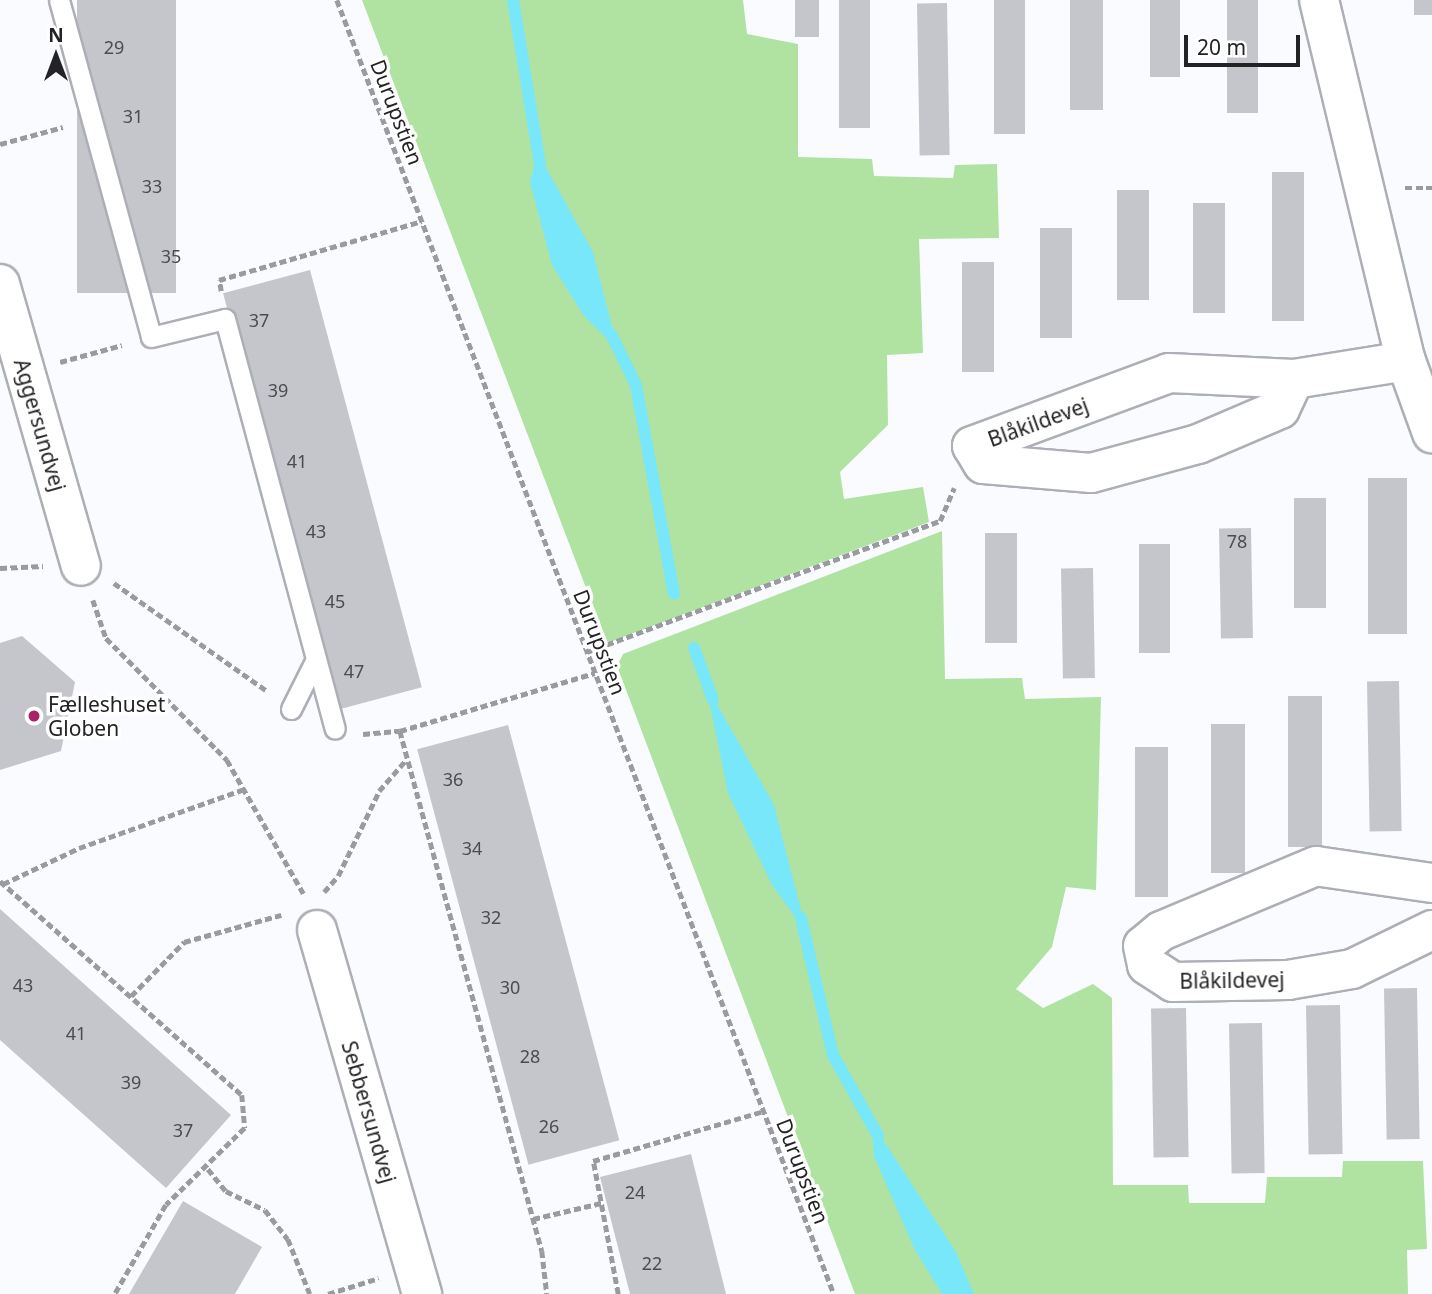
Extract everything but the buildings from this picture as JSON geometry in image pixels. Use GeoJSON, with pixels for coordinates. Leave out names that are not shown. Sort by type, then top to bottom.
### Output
{"type":"FeatureCollection","features":[{"type":"Feature","properties":{"kind":"street"},"geometry":{"type":"LineString","coordinates":[[1319,0],[1406,361],[1432,433]]}},
{"type":"Feature","properties":{"kind":"street","name":"Aggersundvej"},"geometry":{"type":"LineString","coordinates":[[0,284],[81,566]]}},
{"type":"Feature","properties":{"kind":"street","name":"Blåkildevej"},"geometry":{"type":"LineString","coordinates":[[1294,379],[1280,409],[1199,444],[1091,473],[983,464],[972,446],[1169,373],[1294,379],[1406,361]]}},
{"type":"Feature","properties":{"kind":"street","name":"Blåkildevej"},"geometry":{"type":"LineString","coordinates":[[1432,883],[1316,866],[1161,931],[1143,946],[1147,965],[1173,982],[1288,981],[1352,969],[1432,930]]}},
{"type":"Feature","properties":{"kind":"street","name":"Sebbersundvej"},"geometry":{"type":"LineString","coordinates":[[313,918],[406,1284]]}},
{"type":"Feature","properties":{"kind":"lane"},"geometry":{"type":"LineString","coordinates":[[58,0],[151,337],[225,320],[335,729]]}},
{"type":"Feature","properties":{"kind":"lane"},"geometry":{"type":"LineString","coordinates":[[291,709],[316,659]]}},
{"type":"Feature","properties":{"kind":"path","name":"Durupstien"},"geometry":{"type":"LineString","coordinates":[[337,0],[834,1294]]}},
{"type":"Feature","properties":{"kind":"path"},"geometry":{"type":"LineString","coordinates":[[0,144],[69,125]]}},
{"type":"Feature","properties":{"kind":"path"},"geometry":{"type":"LineString","coordinates":[[225,320],[219,280],[422,221]]}},
{"type":"Feature","properties":{"kind":"path"},"geometry":{"type":"LineString","coordinates":[[76,358],[113,348]]}},
{"type":"Feature","properties":{"kind":"path"},"geometry":{"type":"LineString","coordinates":[[587,652],[940,521],[972,446]]}},
{"type":"Feature","properties":{"kind":"path"},"geometry":{"type":"LineString","coordinates":[[81,566],[106,638],[227,760],[313,918]]}},
{"type":"Feature","properties":{"kind":"path"},"geometry":{"type":"LineString","coordinates":[[400,731],[533,1219],[547,1294]]}},
{"type":"Feature","properties":{"kind":"path"},"geometry":{"type":"LineString","coordinates":[[131,996],[184,942],[313,918],[338,876],[379,791],[406,761]]}},
{"type":"Feature","properties":{"kind":"path"},"geometry":{"type":"LineString","coordinates":[[115,1294],[166,1205],[208,1169],[245,1128],[242,1095],[2,883],[79,848],[245,789]]}},
{"type":"Feature","properties":{"kind":"path"},"geometry":{"type":"LineString","coordinates":[[618,1294],[593,1161],[764,1111]]}},
{"type":"Feature","properties":{"kind":"path"},"geometry":{"type":"LineString","coordinates":[[208,1169],[226,1191],[265,1210],[288,1239],[310,1294]]}},
{"type":"Feature","properties":{"kind":"path"},"geometry":{"type":"LineString","coordinates":[[533,1219],[601,1203]]}},
{"type":"Feature","properties":{"kind":"path"},"geometry":{"type":"LineString","coordinates":[[328,1294],[406,1284]]}},
{"type":"Feature","properties":{"kind":"green space"},"geometry":{"type":"Polygon","coordinates":[[[362,0],[743,0],[747,34],[798,44],[798,157],[872,159],[874,176],[953,178],[955,165],[997,164],[999,238],[919,239],[923,353],[887,355],[888,425],[840,472],[844,499],[923,487],[929,522],[607,643],[362,0]]]}},
{"type":"Feature","properties":{"kind":"green space"},"geometry":{"type":"Polygon","coordinates":[[[942,531],[945,679],[1022,678],[1025,699],[1101,697],[1096,890],[1066,887],[1052,947],[1016,989],[1043,1008],[1093,984],[1112,998],[1113,1185],[1188,1185],[1189,1203],[1265,1203],[1267,1177],[1342,1177],[1343,1161],[1423,1161],[1427,1249],[1407,1250],[1408,1294],[855,1294],[617,666],[623,654],[942,531]]]}},
{"type":"Feature","properties":{"kind":"water"},"geometry":{"type":"Polygon","coordinates":[[[535,162],[549,173],[593,252],[618,350],[584,316],[552,265],[530,182],[535,162]]]}},
{"type":"Feature","properties":{"kind":"water"},"geometry":{"type":"Polygon","coordinates":[[[706,685],[774,805],[807,933],[772,885],[728,793],[706,685]]]}},
{"type":"Feature","properties":{"kind":"water"},"geometry":{"type":"Polygon","coordinates":[[[872,1123],[956,1252],[974,1294],[942,1294],[914,1248],[874,1156],[872,1123]]]}},
{"type":"Feature","properties":{"kind":"waterway"},"geometry":{"type":"LineString","coordinates":[[513,0],[542,177]]}},
{"type":"Feature","properties":{"kind":"waterway"},"geometry":{"type":"LineString","coordinates":[[611,334],[636,385],[674,594]]}},
{"type":"Feature","properties":{"kind":"waterway"},"geometry":{"type":"LineString","coordinates":[[694,648],[713,700]]}},
{"type":"Feature","properties":{"kind":"waterway"},"geometry":{"type":"LineString","coordinates":[[801,918],[833,1055],[878,1136]]}},
{"type":"Feature","properties":{"kind":"place","name":"Fælleshuset Globen"},"geometry":{"type":"Point","coordinates":[34,716]}}]}
